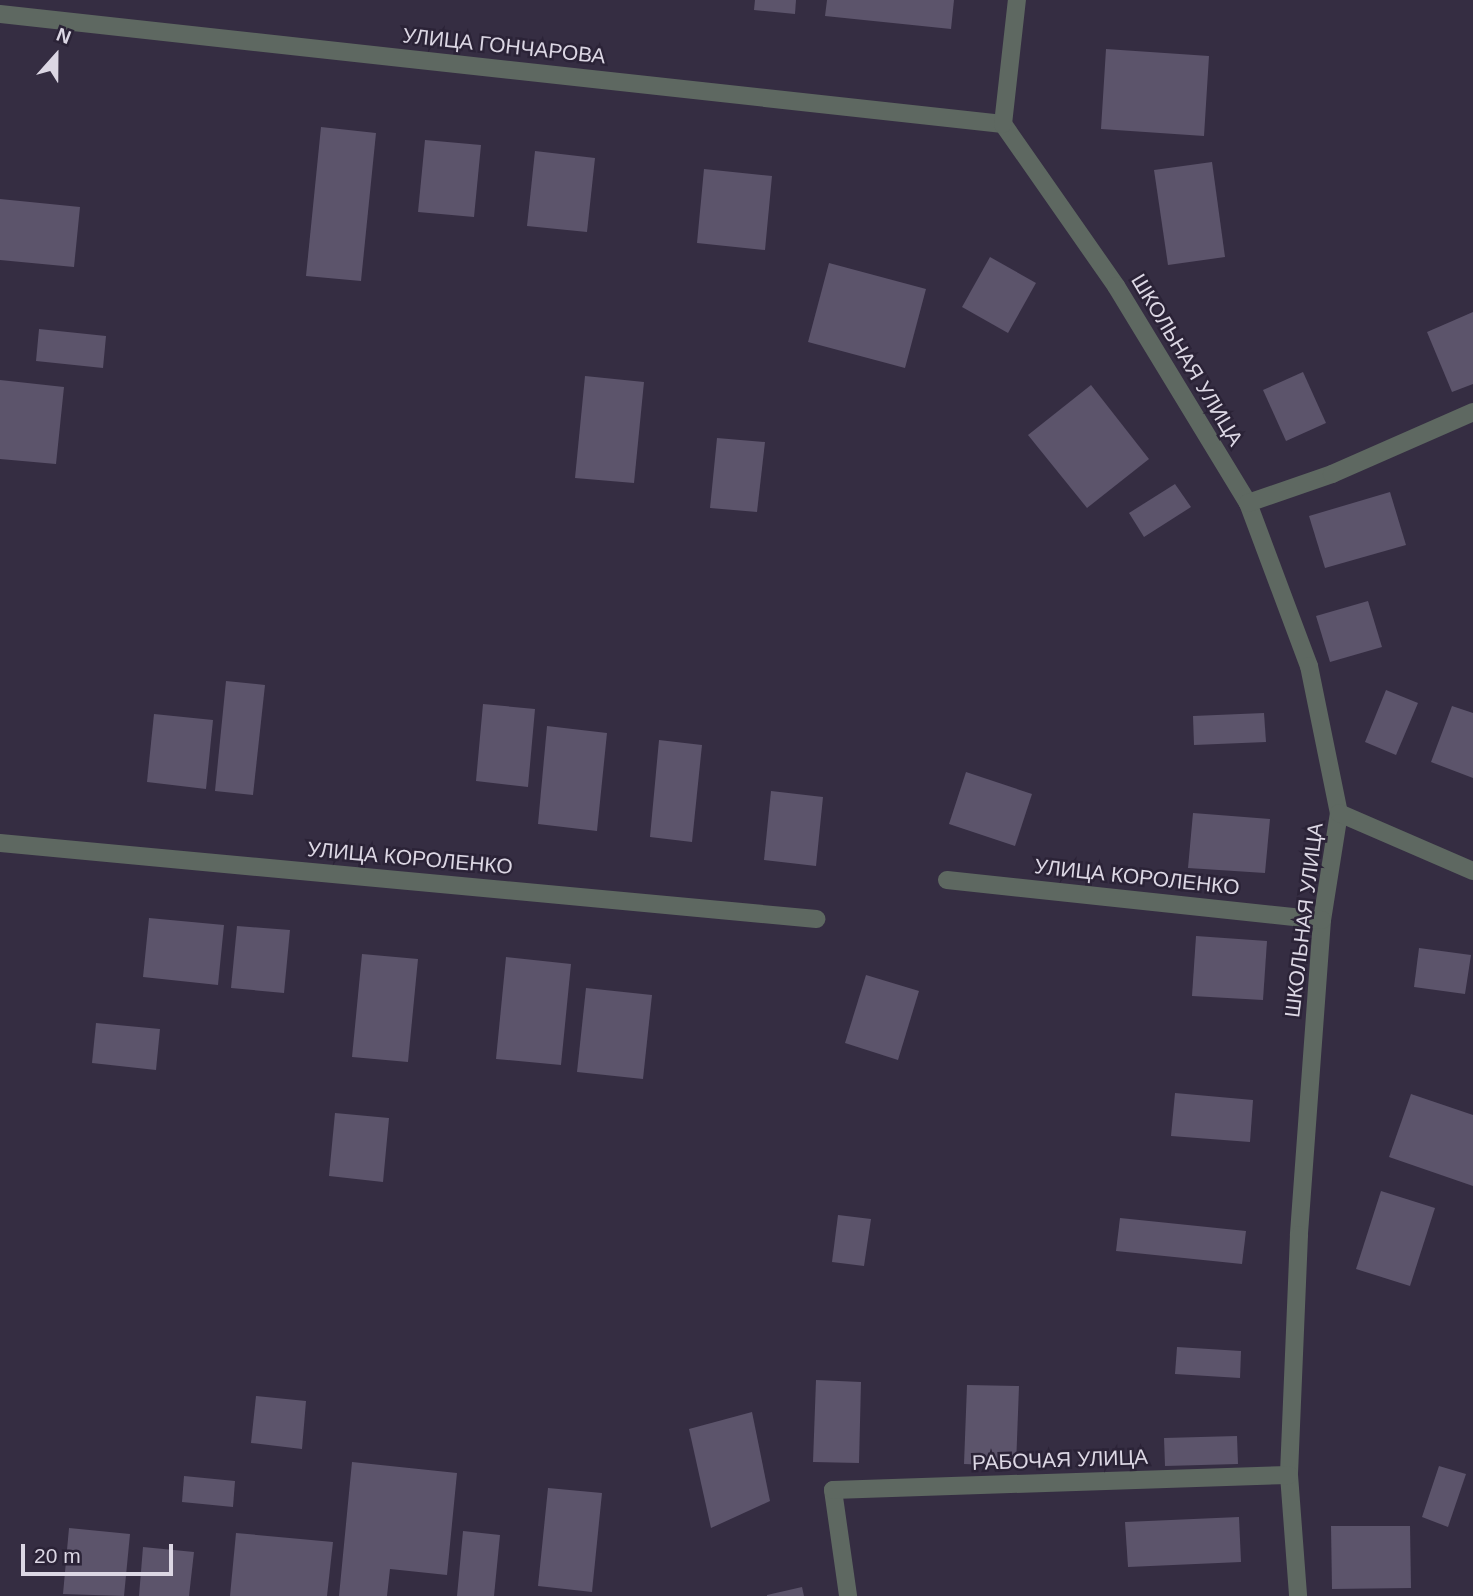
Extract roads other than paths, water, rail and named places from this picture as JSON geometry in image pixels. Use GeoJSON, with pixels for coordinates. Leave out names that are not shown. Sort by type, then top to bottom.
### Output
{"type":"FeatureCollection","features":[{"type":"Feature","properties":{"kind":"street"},"geometry":{"type":"LineString","coordinates":[[1003,124],[1017,0]]}},
{"type":"Feature","properties":{"kind":"street","name":"УЛИЦА ГОНЧАРОВА"},"geometry":{"type":"LineString","coordinates":[[0,14],[1003,124]]}},
{"type":"Feature","properties":{"kind":"street","name":"ШКОЛЬНАЯ УЛИЦА"},"geometry":{"type":"LineString","coordinates":[[1003,124],[1116,286],[1248,503],[1309,666],[1339,813],[1322,920],[1299,1234],[1289,1475],[1298,1596]]}},
{"type":"Feature","properties":{"kind":"street"},"geometry":{"type":"LineString","coordinates":[[1248,503],[1332,474],[1473,412]]}},
{"type":"Feature","properties":{"kind":"street"},"geometry":{"type":"LineString","coordinates":[[1339,813],[1473,871]]}},
{"type":"Feature","properties":{"kind":"street","name":"УЛИЦА КОРОЛЕНКО"},"geometry":{"type":"LineString","coordinates":[[0,843],[816,919]]}},
{"type":"Feature","properties":{"kind":"street","name":"УЛИЦА КОРОЛЕНКО"},"geometry":{"type":"LineString","coordinates":[[947,880],[1322,920]]}},
{"type":"Feature","properties":{"kind":"street","name":"РАБОЧАЯ УЛИЦА"},"geometry":{"type":"LineString","coordinates":[[848,1596],[833,1490],[1289,1475]]}}]}
